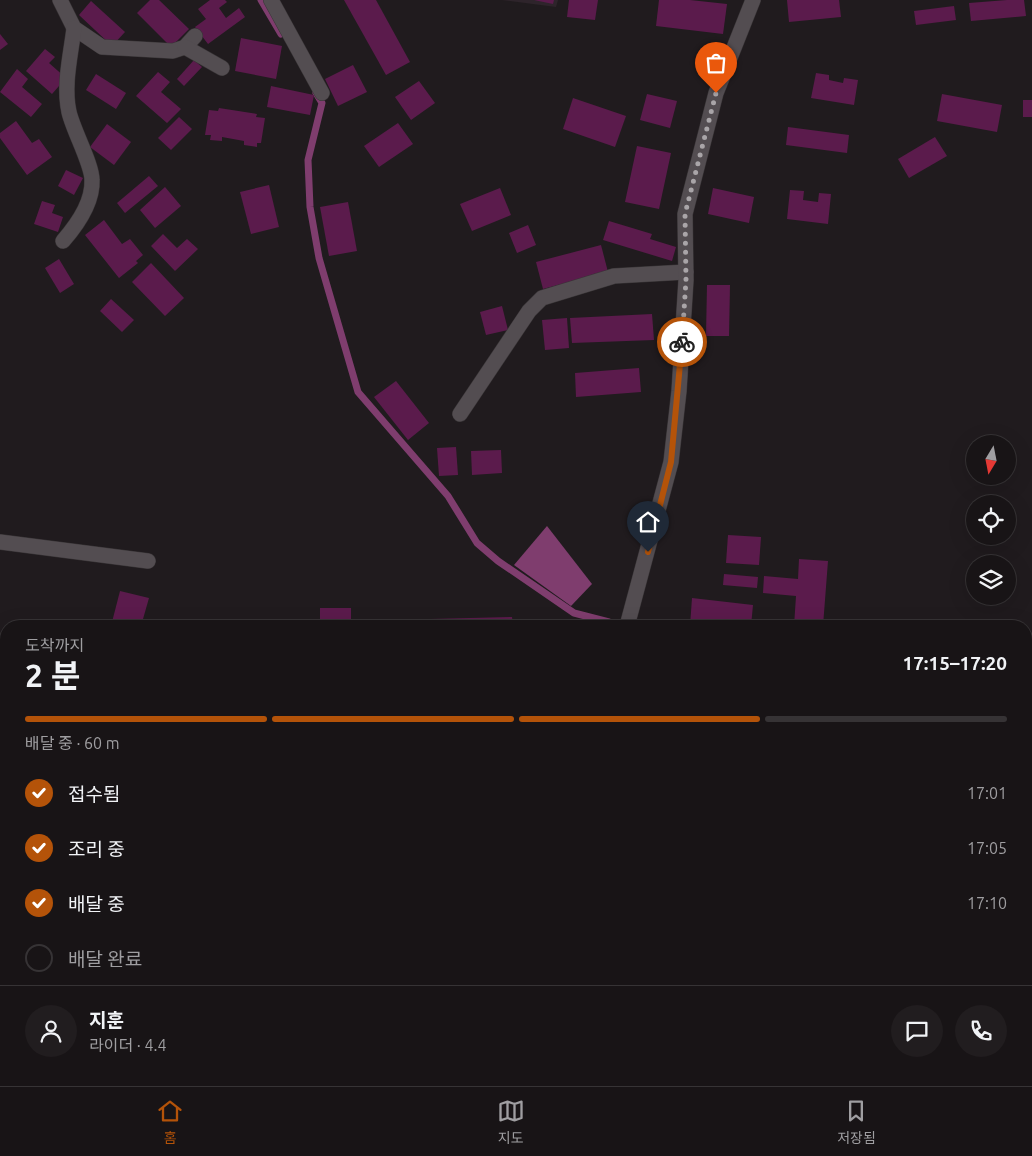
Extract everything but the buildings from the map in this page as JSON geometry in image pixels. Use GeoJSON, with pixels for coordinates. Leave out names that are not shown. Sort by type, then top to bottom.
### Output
{"type":"FeatureCollection","features":[{"type":"Feature","properties":{"kind":"street"},"geometry":{"type":"LineString","coordinates":[[60,0],[74,28],[102,47],[121,50],[141,48],[160,52],[173,51],[190,41],[222,68]]}},
{"type":"Feature","properties":{"kind":"street"},"geometry":{"type":"LineString","coordinates":[[271,0],[322,93]]}},
{"type":"Feature","properties":{"kind":"street"},"geometry":{"type":"LineString","coordinates":[[630,620],[671,462],[679,391],[686,272],[685,214],[716,93],[753,0]]}},
{"type":"Feature","properties":{"kind":"street"},"geometry":{"type":"LineString","coordinates":[[63,242],[77,224],[90,196],[93,180],[69,111],[67,86],[74,28]]}},
{"type":"Feature","properties":{"kind":"street"},"geometry":{"type":"LineString","coordinates":[[460,414],[530,311],[542,298],[614,276],[686,272]]}},
{"type":"Feature","properties":{"kind":"street"},"geometry":{"type":"LineString","coordinates":[[0,542],[148,561]]}},
{"type":"Feature","properties":{"kind":"shaded area"},"geometry":{"type":"Polygon","coordinates":[[[502,0],[558,0],[556,7],[502,0]]]}},
{"type":"Feature","properties":{"kind":"shaded area"},"geometry":{"type":"Polygon","coordinates":[[[547,526],[592,584],[571,606],[514,565],[547,526]]]}},
{"type":"Feature","properties":{"kind":"waterway"},"geometry":{"type":"LineString","coordinates":[[261,0],[281,34]]}},
{"type":"Feature","properties":{"kind":"waterway"},"geometry":{"type":"LineString","coordinates":[[316,93],[322,103],[308,160],[310,207],[319,258],[358,392],[448,496],[477,543],[498,561],[574,613],[601,620]]}},
{"type":"Feature","properties":{"kind":"way so far"},"geometry":{"type":"LineString","coordinates":[[682,342],[686,280],[684,248],[685,214],[716,93]]}},
{"type":"Feature","properties":{"kind":"route"},"geometry":{"type":"LineString","coordinates":[[648,552],[671,462],[682,342]]}}]}
